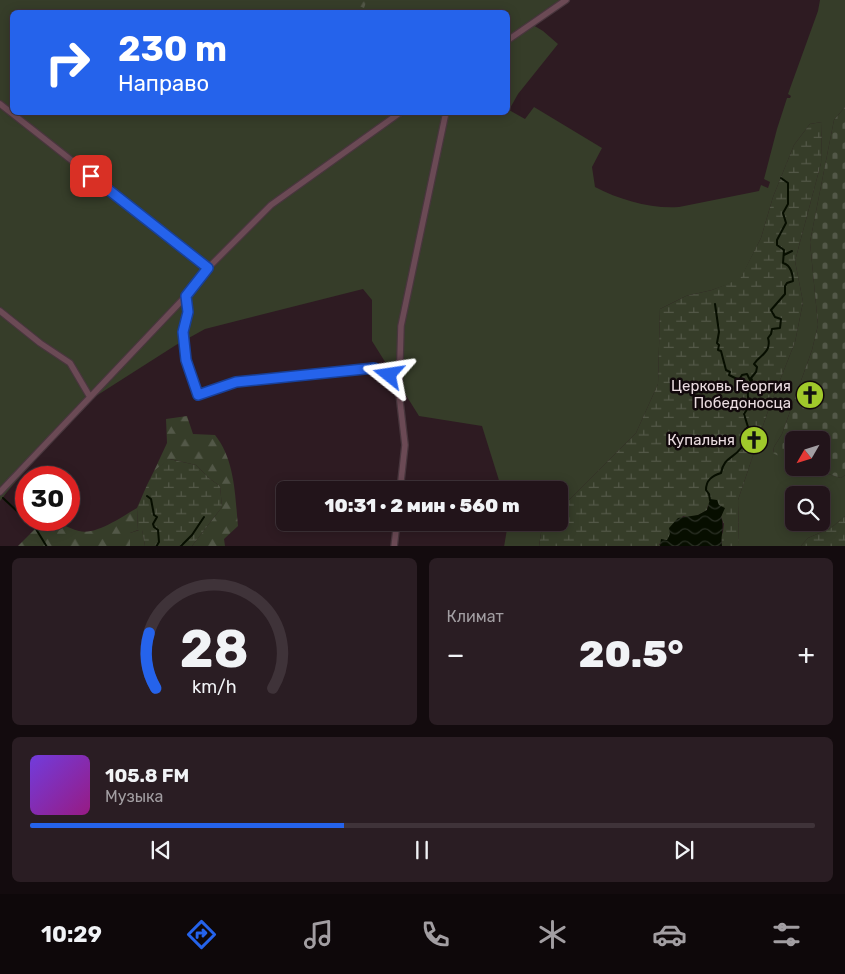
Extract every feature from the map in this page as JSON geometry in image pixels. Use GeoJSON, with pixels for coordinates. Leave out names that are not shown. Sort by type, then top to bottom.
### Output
{"type":"FeatureCollection","features":[{"type":"Feature","properties":{"kind":"street"},"geometry":{"type":"LineString","coordinates":[[510,39],[566,0]]}},
{"type":"Feature","properties":{"kind":"street"},"geometry":{"type":"LineString","coordinates":[[0,104],[10,112]]}},
{"type":"Feature","properties":{"kind":"street"},"geometry":{"type":"LineString","coordinates":[[14,115],[208,268]]}},
{"type":"Feature","properties":{"kind":"street"},"geometry":{"type":"LineString","coordinates":[[0,492],[186,296],[208,268],[271,205],[398,115]]}},
{"type":"Feature","properties":{"kind":"street"},"geometry":{"type":"LineString","coordinates":[[401,481],[405,445],[399,393],[401,326],[445,115]]}},
{"type":"Feature","properties":{"kind":"street"},"geometry":{"type":"LineString","coordinates":[[186,296],[188,312],[183,332],[186,360],[198,395],[236,382],[374,368],[389,375],[399,393]]}},
{"type":"Feature","properties":{"kind":"street"},"geometry":{"type":"LineString","coordinates":[[0,311],[40,343],[70,363],[90,397]]}},
{"type":"Feature","properties":{"kind":"street"},"geometry":{"type":"LineString","coordinates":[[394,546],[396,531]]}},
{"type":"Feature","properties":{"kind":"green space"},"geometry":{"type":"Polygon","coordinates":[[[0,0],[560,0],[528,22],[543,31],[558,44],[518,94],[510,108],[510,10],[10,10],[10,115],[510,115],[510,111],[525,119],[534,107],[602,148],[592,167],[595,187],[636,203],[658,207],[679,207],[759,191],[761,185],[768,188],[770,182],[764,179],[777,129],[787,98],[791,96],[788,94],[818,11],[820,0],[845,0],[845,107],[834,120],[810,242],[818,325],[812,350],[782,434],[773,452],[785,459],[785,476],[830,475],[841,478],[845,475],[845,516],[830,528],[830,486],[785,486],[785,531],[824,531],[808,538],[801,546],[739,546],[738,500],[769,408],[795,342],[803,302],[795,261],[821,163],[822,122],[810,124],[794,145],[773,197],[761,238],[740,280],[712,290],[686,296],[660,309],[658,384],[636,433],[568,501],[568,481],[499,481],[482,426],[419,416],[372,341],[372,300],[363,289],[205,329],[176,345],[96,396],[29,466],[15,466],[15,483],[0,501],[0,0]]]}},
{"type":"Feature","properties":{"kind":"green space"},"geometry":{"type":"Polygon","coordinates":[[[344,0],[367,0],[364,8],[344,0]]]}},
{"type":"Feature","properties":{"kind":"green space"},"geometry":{"type":"Polygon","coordinates":[[[845,107],[845,475],[841,478],[830,475],[830,431],[785,431],[785,459],[773,453],[774,447],[782,434],[812,350],[818,325],[810,242],[834,120],[845,107]]]}},
{"type":"Feature","properties":{"kind":"green space"},"geometry":{"type":"Polygon","coordinates":[[[822,122],[821,163],[795,261],[803,302],[795,342],[769,408],[738,500],[739,546],[722,546],[721,537],[724,524],[721,517],[722,512],[708,505],[707,510],[698,515],[692,517],[683,516],[667,541],[659,544],[660,546],[539,546],[541,531],[568,531],[568,501],[636,433],[658,384],[660,309],[686,296],[712,290],[740,279],[761,238],[773,197],[794,145],[810,124],[822,122]]]}},
{"type":"Feature","properties":{"kind":"green space"},"geometry":{"type":"Polygon","coordinates":[[[187,416],[193,434],[215,435],[227,455],[235,490],[238,526],[224,539],[225,546],[192,546],[222,507],[220,486],[196,465],[170,459],[154,471],[167,443],[166,419],[187,416]]]}},
{"type":"Feature","properties":{"kind":"green space"},"geometry":{"type":"Polygon","coordinates":[[[169,459],[196,465],[220,486],[222,507],[192,546],[145,546],[142,530],[138,530],[137,508],[154,471],[169,459]]]}},
{"type":"Feature","properties":{"kind":"green space"},"geometry":{"type":"Polygon","coordinates":[[[137,508],[138,530],[130,533],[130,546],[18,546],[33,531],[86,532],[101,528],[137,508]]]}},
{"type":"Feature","properties":{"kind":"green space"},"geometry":{"type":"Polygon","coordinates":[[[845,516],[845,546],[801,546],[808,538],[824,531],[830,531],[845,516]]]}},
{"type":"Feature","properties":{"kind":"green space"},"geometry":{"type":"Polygon","coordinates":[[[142,529],[145,546],[130,546],[130,533],[142,529]]]}},
{"type":"Feature","properties":{"kind":"green space"},"geometry":{"type":"Polygon","coordinates":[[[507,531],[541,531],[539,546],[504,546],[507,531]]]}},
{"type":"Feature","properties":{"kind":"water"},"geometry":{"type":"Polygon","coordinates":[[[710,499],[717,500],[719,505],[725,508],[721,517],[723,525],[722,546],[660,546],[661,539],[667,540],[670,534],[669,528],[678,518],[698,515],[707,510],[710,499]]]}},
{"type":"Feature","properties":{"kind":"waterway"},"geometry":{"type":"LineString","coordinates":[[710,500],[706,490],[708,481],[721,473],[724,464],[743,445],[743,434],[748,427],[744,414],[750,405],[748,399],[749,386],[757,367],[754,364],[767,350],[768,338],[772,329],[780,328],[781,319],[775,317],[771,310],[785,294],[787,283],[793,281],[790,268],[783,263],[784,250],[777,245],[777,240],[786,223],[783,213],[788,204],[788,183],[781,178]]}},
{"type":"Feature","properties":{"kind":"waterway"},"geometry":{"type":"LineString","coordinates":[[784,255],[792,251]]}},
{"type":"Feature","properties":{"kind":"waterway"},"geometry":{"type":"LineString","coordinates":[[715,304],[719,332],[718,350],[721,351],[726,370],[730,372],[729,375],[739,380],[742,375],[747,374],[751,382]]}},
{"type":"Feature","properties":{"kind":"waterway"},"geometry":{"type":"LineString","coordinates":[[743,444],[755,441],[758,443]]}},
{"type":"Feature","properties":{"kind":"waterway"},"geometry":{"type":"LineString","coordinates":[[147,496],[151,499],[154,515],[157,517],[153,524],[158,530],[159,542],[157,546]]}},
{"type":"Feature","properties":{"kind":"waterway"},"geometry":{"type":"LineString","coordinates":[[3,498],[36,529],[46,546]]}},
{"type":"Feature","properties":{"kind":"waterway"},"geometry":{"type":"LineString","coordinates":[[181,546],[192,535],[204,517]]}},
{"type":"Feature","properties":{"kind":"place","name":"Церковь Георгия Победоносца"},"geometry":{"type":"Point","coordinates":[810,395]}},
{"type":"Feature","properties":{"kind":"place","name":"Купальня"},"geometry":{"type":"Point","coordinates":[754,440]}},
{"type":"Feature","properties":{"kind":"route"},"geometry":{"type":"LineString","coordinates":[[91,176],[208,268],[186,296],[188,312],[183,332],[186,360],[198,395],[236,382],[374,368],[389,375]]}}]}
